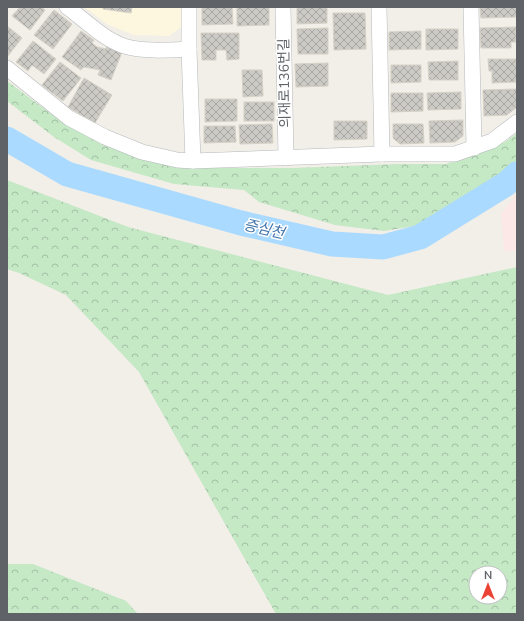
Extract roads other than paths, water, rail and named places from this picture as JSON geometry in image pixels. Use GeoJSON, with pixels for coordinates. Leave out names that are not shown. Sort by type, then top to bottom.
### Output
{"type":"FeatureCollection","features":[{"type":"Feature","properties":{"kind":"street"},"geometry":{"type":"LineString","coordinates":[[67,7],[104,35],[124,46],[134,48],[189,49]]}},
{"type":"Feature","properties":{"kind":"street"},"geometry":{"type":"LineString","coordinates":[[189,7],[193,162]]}},
{"type":"Feature","properties":{"kind":"street","name":"의재로136번길"},"geometry":{"type":"LineString","coordinates":[[283,7],[286,158]]}},
{"type":"Feature","properties":{"kind":"street"},"geometry":{"type":"LineString","coordinates":[[379,7],[382,154]]}},
{"type":"Feature","properties":{"kind":"street"},"geometry":{"type":"LineString","coordinates":[[471,7],[474,148]]}},
{"type":"Feature","properties":{"kind":"street"},"geometry":{"type":"LineString","coordinates":[[7,68],[69,118],[105,137],[142,152],[193,162],[382,154],[455,154],[492,141],[517,122]]}},
{"type":"Feature","properties":{"kind":"waterway","name":"증심천"},"geometry":{"type":"LineString","coordinates":[[7,139],[67,174],[241,223],[332,244],[383,247],[420,237],[506,184],[517,174]]}}]}
